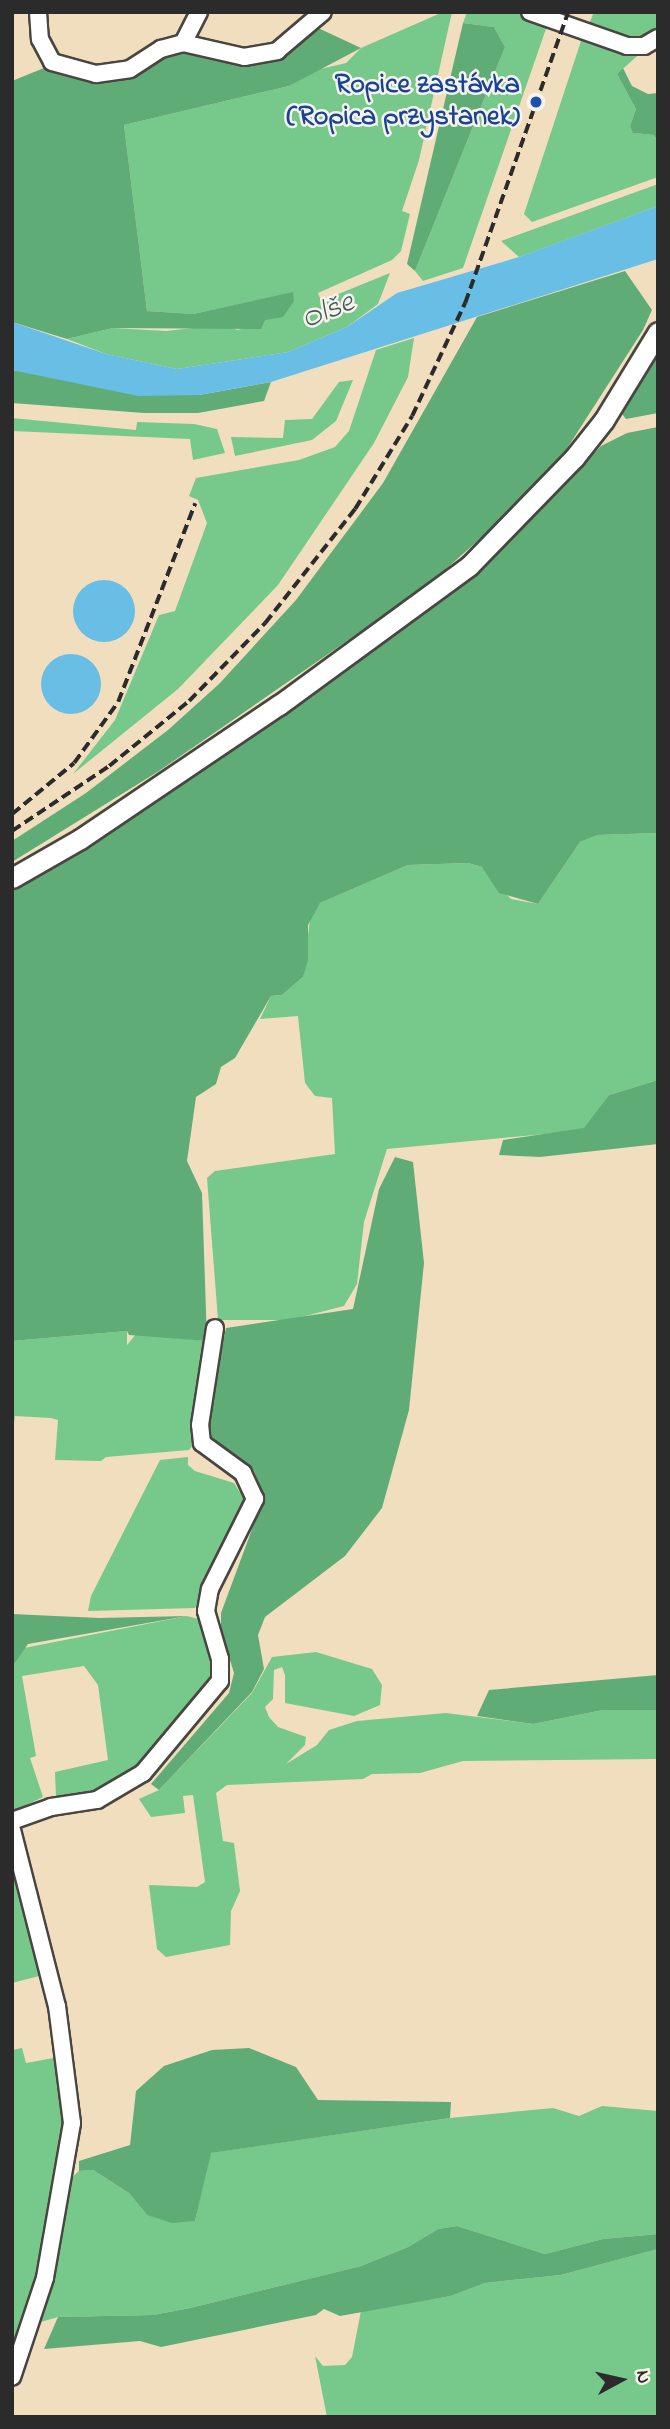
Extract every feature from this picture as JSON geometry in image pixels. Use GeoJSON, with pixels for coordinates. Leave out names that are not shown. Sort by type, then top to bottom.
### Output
{"type":"FeatureCollection","features":[{"type":"Feature","properties":{"kind":"main road"},"geometry":{"type":"LineString","coordinates":[[12,878],[80,839],[258,719],[470,566],[574,458],[604,420],[658,332]]}},
{"type":"Feature","properties":{"kind":"street"},"geometry":{"type":"LineString","coordinates":[[38,12],[44,54],[52,62],[96,74],[130,69],[161,49],[183,43],[244,57],[277,51],[323,12]]}},
{"type":"Feature","properties":{"kind":"street"},"geometry":{"type":"LineString","coordinates":[[183,43],[199,12]]}},
{"type":"Feature","properties":{"kind":"street"},"geometry":{"type":"LineString","coordinates":[[530,12],[627,46],[644,46],[658,38]]}},
{"type":"Feature","properties":{"kind":"street"},"geometry":{"type":"LineString","coordinates":[[12,1821],[51,1807],[97,1800],[143,1773],[220,1681],[220,1659],[206,1611],[210,1589],[255,1499],[243,1473],[202,1443],[203,1400],[215,1328]]}},
{"type":"Feature","properties":{"kind":"street"},"geometry":{"type":"LineString","coordinates":[[12,1829],[57,2006],[72,2123],[45,2278],[12,2377]]}},
{"type":"Feature","properties":{"kind":"green space"},"geometry":{"type":"Polygon","coordinates":[[[443,12],[452,12],[419,160],[402,211],[410,214],[401,251],[392,260],[318,293],[321,301],[390,273],[378,304],[347,327],[288,352],[177,369],[106,354],[67,339],[113,328],[166,331],[221,325],[238,330],[264,320],[292,293],[193,314],[147,311],[124,125],[289,86],[316,70],[346,63],[361,48],[443,12]]]}},
{"type":"Feature","properties":{"kind":"green space"},"geometry":{"type":"Polygon","coordinates":[[[467,12],[518,12],[548,23],[463,268],[423,281],[415,271],[505,47],[494,27],[463,23],[467,12]]]}},
{"type":"Feature","properties":{"kind":"green space"},"geometry":{"type":"Polygon","coordinates":[[[594,12],[658,12],[658,27],[647,40],[630,39],[589,24],[594,12]]]}},
{"type":"Feature","properties":{"kind":"green space"},"geometry":{"type":"Polygon","coordinates":[[[463,23],[494,27],[505,47],[415,271],[407,264],[463,23]]]}},
{"type":"Feature","properties":{"kind":"green space"},"geometry":{"type":"Polygon","coordinates":[[[316,27],[361,48],[289,86],[124,125],[147,311],[193,314],[293,292],[294,301],[283,317],[265,320],[261,329],[113,328],[67,339],[12,322],[12,81],[44,68],[94,75],[163,52],[194,48],[244,61],[316,27]]]}},
{"type":"Feature","properties":{"kind":"green space"},"geometry":{"type":"Polygon","coordinates":[[[583,35],[644,50],[617,74],[636,109],[630,126],[634,133],[654,135],[658,142],[658,177],[532,222],[524,214],[583,35]]]}},
{"type":"Feature","properties":{"kind":"green space"},"geometry":{"type":"Polygon","coordinates":[[[623,68],[632,86],[648,94],[658,93],[658,142],[654,135],[633,133],[630,126],[636,109],[617,74],[623,68]]]}},
{"type":"Feature","properties":{"kind":"green space"},"geometry":{"type":"Polygon","coordinates":[[[658,184],[658,206],[555,244],[519,257],[501,241],[658,184]]]}},
{"type":"Feature","properties":{"kind":"green space"},"geometry":{"type":"Polygon","coordinates":[[[625,271],[652,310],[643,330],[566,450],[511,511],[428,585],[159,771],[12,862],[12,841],[86,793],[168,730],[219,684],[296,600],[383,483],[477,317],[625,271]]]}},
{"type":"Feature","properties":{"kind":"green space"},"geometry":{"type":"Polygon","coordinates":[[[414,338],[408,377],[374,443],[278,585],[178,689],[73,774],[115,720],[159,615],[175,611],[207,523],[198,500],[189,496],[196,478],[299,460],[335,447],[349,431],[376,350],[414,338]]]}},
{"type":"Feature","properties":{"kind":"green space"},"geometry":{"type":"Polygon","coordinates":[[[658,354],[658,413],[626,419],[622,414],[658,354]]]}},
{"type":"Feature","properties":{"kind":"green space"},"geometry":{"type":"Polygon","coordinates":[[[12,370],[199,395],[271,382],[264,401],[198,413],[144,413],[12,403],[12,370]]]}},
{"type":"Feature","properties":{"kind":"green space"},"geometry":{"type":"Polygon","coordinates":[[[353,380],[336,421],[312,440],[235,456],[231,437],[283,438],[285,420],[312,419],[339,382],[353,380]]]}},
{"type":"Feature","properties":{"kind":"green space"},"geometry":{"type":"Polygon","coordinates":[[[12,418],[136,430],[137,422],[194,424],[217,429],[225,453],[193,460],[190,439],[12,431],[12,418]]]}},
{"type":"Feature","properties":{"kind":"green space"},"geometry":{"type":"Polygon","coordinates":[[[658,427],[658,833],[598,835],[580,842],[538,904],[499,893],[482,867],[468,863],[408,865],[320,903],[308,925],[308,960],[303,977],[282,995],[271,996],[235,1058],[221,1067],[216,1084],[196,1097],[187,1161],[202,1193],[207,1341],[129,1335],[127,1331],[12,1341],[12,887],[251,738],[404,628],[514,536],[601,446],[627,433],[658,427]]]}},
{"type":"Feature","properties":{"kind":"green space"},"geometry":{"type":"Polygon","coordinates":[[[658,833],[658,1080],[609,1095],[585,1128],[577,1131],[387,1149],[364,1222],[357,1284],[344,1306],[290,1320],[218,1320],[207,1178],[215,1171],[335,1154],[332,1098],[315,1096],[305,1083],[298,1016],[260,1019],[271,996],[282,995],[303,977],[311,911],[320,903],[408,865],[468,863],[482,867],[511,899],[538,904],[580,842],[598,835],[658,833]]]}},
{"type":"Feature","properties":{"kind":"green space"},"geometry":{"type":"Polygon","coordinates":[[[658,1080],[658,1144],[540,1157],[499,1155],[503,1140],[584,1128],[609,1095],[658,1080]]]}},
{"type":"Feature","properties":{"kind":"green space"},"geometry":{"type":"Polygon","coordinates":[[[395,1157],[413,1162],[424,1263],[409,1410],[382,1508],[345,1556],[265,1617],[258,1635],[264,1669],[252,1692],[159,1790],[151,1784],[229,1693],[234,1673],[221,1631],[221,1613],[264,1497],[254,1471],[212,1440],[208,1410],[226,1328],[353,1309],[379,1189],[395,1157]]]}},
{"type":"Feature","properties":{"kind":"green space"},"geometry":{"type":"Polygon","coordinates":[[[127,1331],[127,1345],[136,1334],[207,1341],[197,1440],[189,1450],[106,1457],[101,1461],[55,1460],[58,1420],[51,1418],[15,1416],[12,1436],[12,1341],[127,1331]]]}},
{"type":"Feature","properties":{"kind":"green space"},"geometry":{"type":"Polygon","coordinates":[[[188,1457],[188,1465],[195,1471],[234,1483],[244,1499],[195,1608],[88,1611],[91,1596],[160,1460],[188,1457]]]}},
{"type":"Feature","properties":{"kind":"green space"},"geometry":{"type":"Polygon","coordinates":[[[12,1614],[99,1618],[187,1616],[28,1644],[12,1667],[12,1614]]]}},
{"type":"Feature","properties":{"kind":"green space"},"geometry":{"type":"Polygon","coordinates":[[[187,1616],[202,1620],[218,1669],[216,1681],[144,1766],[106,1791],[60,1800],[56,1797],[55,1772],[108,1760],[98,1685],[84,1666],[22,1676],[36,1756],[30,1758],[43,1797],[12,1812],[12,1667],[24,1648],[187,1616]]]}},
{"type":"Feature","properties":{"kind":"green space"},"geometry":{"type":"Polygon","coordinates":[[[316,1652],[372,1669],[382,1685],[380,1705],[354,1716],[285,1703],[285,1675],[282,1667],[274,1670],[273,1699],[265,1707],[269,1717],[278,1727],[306,1737],[305,1745],[286,1764],[317,1745],[329,1730],[357,1721],[446,1713],[533,1724],[603,1710],[640,1709],[658,1710],[658,1759],[463,1761],[420,1773],[372,1774],[363,1779],[227,1785],[216,1793],[223,1841],[234,1843],[240,1891],[231,1911],[230,1945],[166,1957],[157,1949],[149,1885],[197,1887],[205,1882],[193,1795],[183,1796],[185,1813],[151,1817],[139,1799],[159,1790],[252,1693],[272,1657],[316,1652]]]}},
{"type":"Feature","properties":{"kind":"green space"},"geometry":{"type":"Polygon","coordinates":[[[658,1675],[658,1710],[603,1710],[533,1724],[477,1716],[489,1690],[658,1675]]]}},
{"type":"Feature","properties":{"kind":"green space"},"geometry":{"type":"Polygon","coordinates":[[[12,1842],[43,1975],[12,1983],[12,1842]]]}},
{"type":"Feature","properties":{"kind":"green space"},"geometry":{"type":"Polygon","coordinates":[[[22,2048],[26,2063],[59,2057],[67,2142],[32,2307],[12,2348],[12,2050],[22,2048]]]}},
{"type":"Feature","properties":{"kind":"green space"},"geometry":{"type":"Polygon","coordinates":[[[249,2048],[296,2067],[318,2100],[451,2102],[450,2118],[211,2153],[195,2221],[172,2223],[147,2215],[129,2193],[93,2170],[79,2171],[79,2161],[130,2145],[136,2091],[164,2066],[212,2050],[249,2048]]]}},
{"type":"Feature","properties":{"kind":"green space"},"geometry":{"type":"Polygon","coordinates":[[[602,2106],[658,2111],[658,2234],[603,2239],[545,2254],[457,2226],[438,2229],[408,2247],[361,2266],[190,2308],[153,2315],[58,2317],[34,2324],[69,2180],[79,2171],[93,2170],[129,2193],[147,2215],[195,2221],[210,2153],[450,2118],[553,2108],[579,2116],[602,2106]]]}},
{"type":"Feature","properties":{"kind":"green space"},"geometry":{"type":"Polygon","coordinates":[[[457,2226],[545,2254],[603,2239],[658,2234],[658,2249],[561,2275],[485,2283],[451,2296],[340,2316],[324,2309],[316,2315],[161,2347],[140,2341],[44,2349],[58,2317],[153,2315],[190,2308],[361,2266],[408,2247],[438,2229],[457,2226]]]}},
{"type":"Feature","properties":{"kind":"green space"},"geometry":{"type":"Polygon","coordinates":[[[658,2249],[658,2417],[327,2417],[315,2356],[323,2366],[345,2365],[352,2357],[361,2311],[451,2296],[485,2283],[561,2275],[658,2249]]]}},
{"type":"Feature","properties":{"kind":"water"},"geometry":{"type":"Polygon","coordinates":[[[658,206],[658,259],[271,382],[199,395],[138,396],[12,370],[12,322],[106,354],[177,369],[288,352],[347,327],[397,293],[519,257],[658,206]]]}},
{"type":"Feature","properties":{"kind":"water"},"geometry":{"type":"Polygon","coordinates":[[[104,580],[126,589],[135,611],[126,633],[104,642],[82,633],[73,611],[82,589],[104,580]]]}},
{"type":"Feature","properties":{"kind":"water"},"geometry":{"type":"Polygon","coordinates":[[[65,654],[77,654],[96,667],[101,684],[99,696],[88,709],[77,714],[65,714],[46,701],[41,690],[41,678],[54,659],[65,654]]]}},
{"type":"Feature","properties":{"kind":"railway"},"geometry":{"type":"LineString","coordinates":[[12,831],[109,766],[189,701],[265,623],[355,509],[412,416],[465,303],[568,12]]}},
{"type":"Feature","properties":{"kind":"railway"},"geometry":{"type":"LineString","coordinates":[[12,814],[74,763],[118,702],[195,503]]}},
{"type":"Feature","properties":{"kind":"place","name":"Ropice zastávka (Ropica przystanek)"},"geometry":{"type":"Point","coordinates":[536,102]}},
{"type":"Feature","properties":{"kind":"water label","name":"Olše"},"geometry":{"type":"Point","coordinates":[328,312]}}]}
